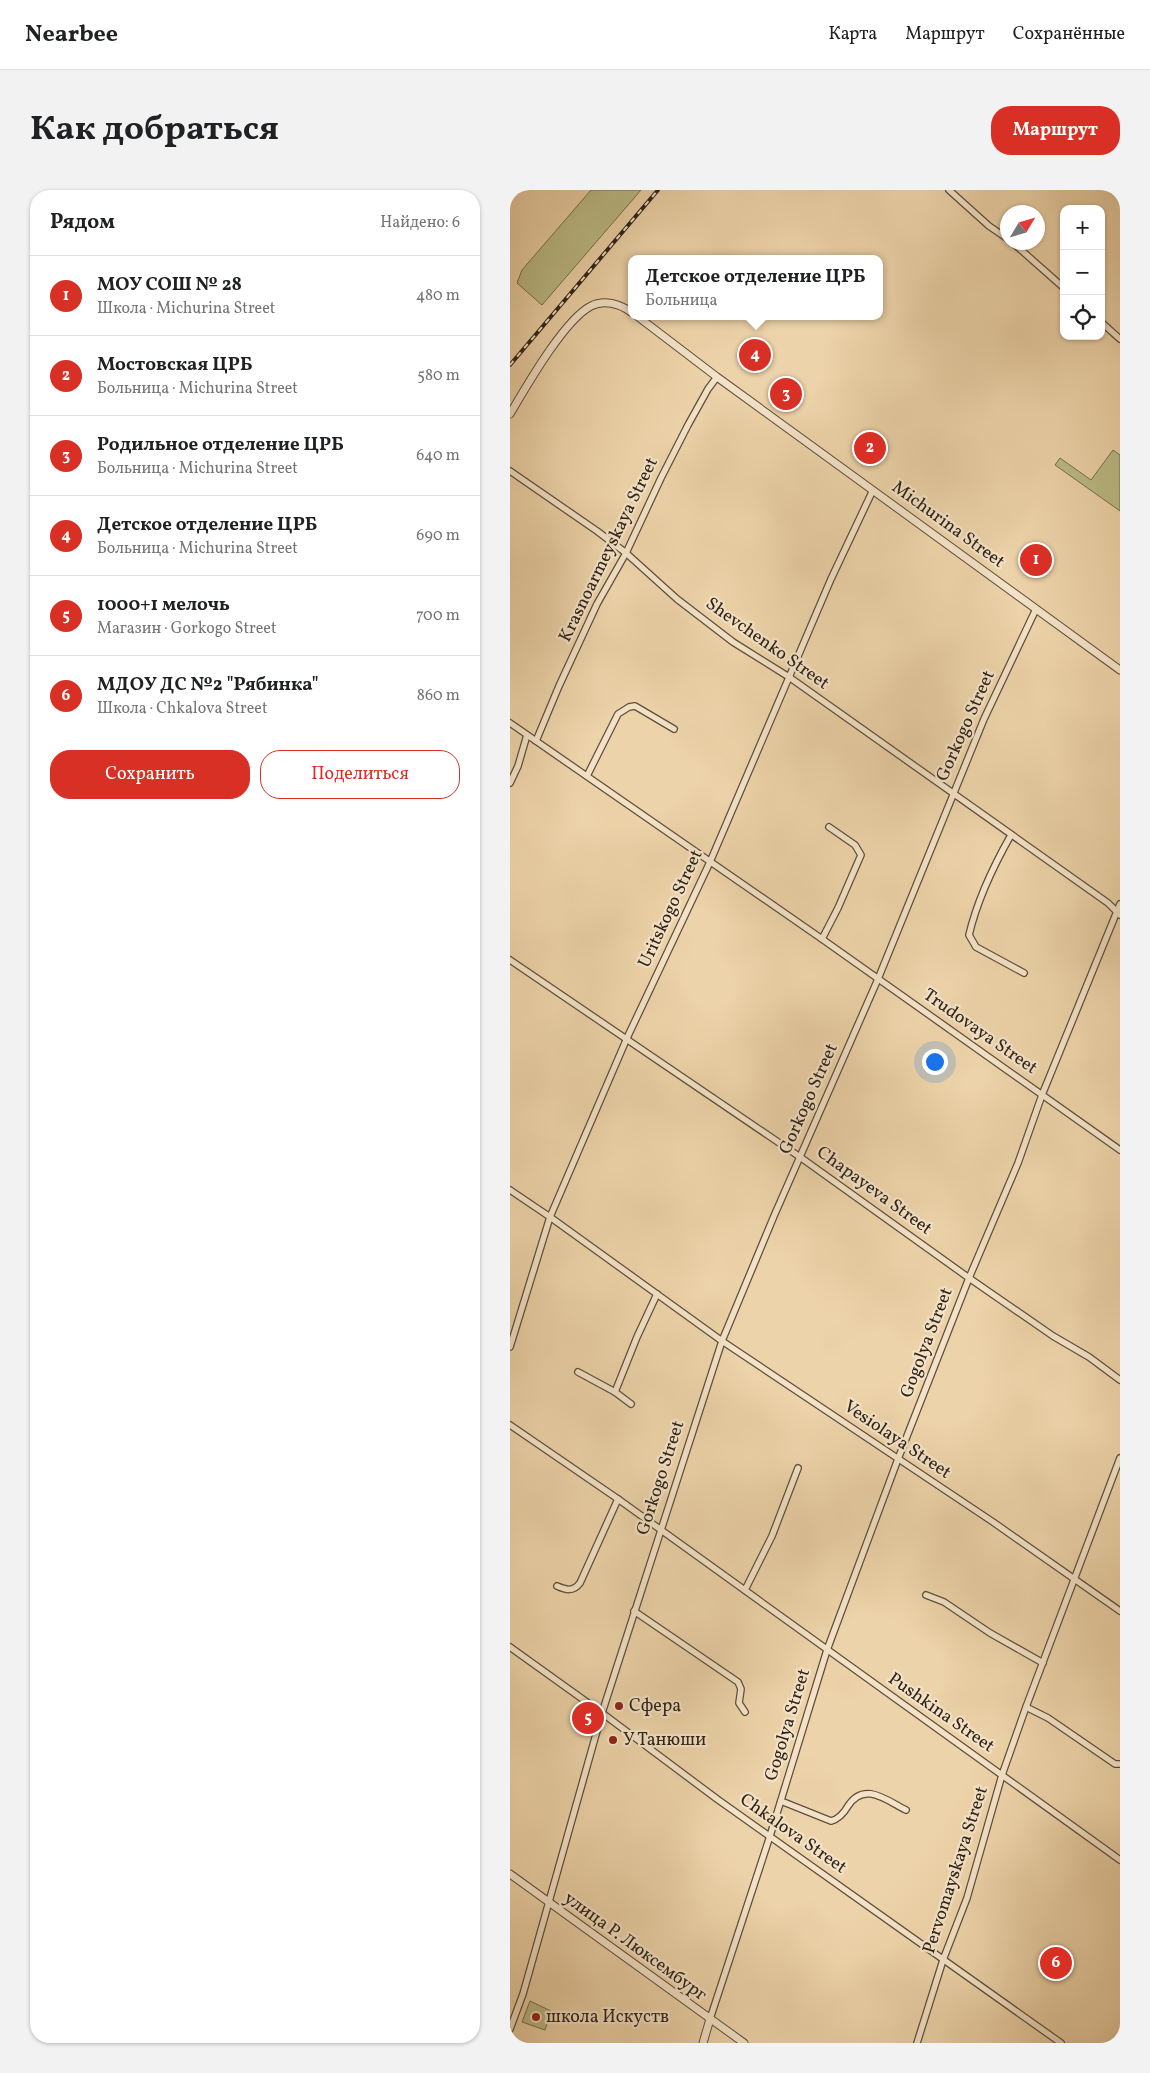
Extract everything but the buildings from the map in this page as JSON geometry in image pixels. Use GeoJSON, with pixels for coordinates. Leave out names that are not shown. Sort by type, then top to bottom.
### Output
{"type":"FeatureCollection","features":[{"type":"Feature","properties":{"kind":"street"},"geometry":{"type":"LineString","coordinates":[[949,190],[1000,233]]}},
{"type":"Feature","properties":{"kind":"street"},"geometry":{"type":"LineString","coordinates":[[1021,250],[1060,284]]}},
{"type":"Feature","properties":{"kind":"street"},"geometry":{"type":"LineString","coordinates":[[510,414],[536,370],[580,313],[593,304],[605,302],[616,304],[628,310]]}},
{"type":"Feature","properties":{"kind":"street","name":"Michurina Street"},"geometry":{"type":"LineString","coordinates":[[642,320],[717,377],[1120,670]]}},
{"type":"Feature","properties":{"kind":"street"},"geometry":{"type":"LineString","coordinates":[[1105,326],[1120,339]]}},
{"type":"Feature","properties":{"kind":"street","name":"Krasnoarmeyskaya Street"},"geometry":{"type":"LineString","coordinates":[[536,741],[597,604],[626,553],[679,443],[708,389],[717,377]]}},
{"type":"Feature","properties":{"kind":"street","name":"Shevchenko Street"},"geometry":{"type":"LineString","coordinates":[[510,472],[626,553],[677,599],[733,642],[789,678],[953,792],[1108,903],[1119,914]]}},
{"type":"Feature","properties":{"kind":"street","name":"Uritskogo Street"},"geometry":{"type":"LineString","coordinates":[[510,1347],[550,1217],[627,1038],[710,862],[831,579],[873,490]]}},
{"type":"Feature","properties":{"kind":"street","name":"Gorkogo Street"},"geometry":{"type":"LineString","coordinates":[[510,2029],[523,1994],[602,1713],[722,1341],[878,979],[984,719],[1036,609]]}},
{"type":"Feature","properties":{"kind":"street"},"geometry":{"type":"LineString","coordinates":[[587,776],[618,714],[622,710],[635,706],[674,729]]}},
{"type":"Feature","properties":{"kind":"street","name":"Trudovaya Street"},"geometry":{"type":"LineString","coordinates":[[510,723],[822,939],[1120,1150]]}},
{"type":"Feature","properties":{"kind":"street"},"geometry":{"type":"LineString","coordinates":[[510,783],[518,766],[527,735]]}},
{"type":"Feature","properties":{"kind":"street"},"geometry":{"type":"LineString","coordinates":[[822,939],[861,855],[855,845],[829,827]]}},
{"type":"Feature","properties":{"kind":"street"},"geometry":{"type":"LineString","coordinates":[[1011,835],[988,882],[969,935],[976,947],[1024,973]]}},
{"type":"Feature","properties":{"kind":"street","name":"Gogolya Street"},"geometry":{"type":"LineString","coordinates":[[703,2043],[770,1836],[827,1650],[898,1459],[969,1278],[1018,1163],[1042,1095],[1119,914],[1120,904]]}},
{"type":"Feature","properties":{"kind":"street","name":"Chapayeva Street"},"geometry":{"type":"LineString","coordinates":[[510,960],[800,1157],[969,1278],[1054,1336],[1089,1357],[1120,1380]]}},
{"type":"Feature","properties":{"kind":"street","name":"Vesiolaya Street"},"geometry":{"type":"LineString","coordinates":[[510,1190],[722,1341],[993,1522],[1120,1612]]}},
{"type":"Feature","properties":{"kind":"street"},"geometry":{"type":"LineString","coordinates":[[615,1392],[657,1294]]}},
{"type":"Feature","properties":{"kind":"street"},"geometry":{"type":"LineString","coordinates":[[578,1372],[615,1392],[631,1404]]}},
{"type":"Feature","properties":{"kind":"street","name":"Pushkina Street"},"geometry":{"type":"LineString","coordinates":[[510,1425],[746,1590],[1120,1860]]}},
{"type":"Feature","properties":{"kind":"street","name":"Pervomayskaya Street"},"geometry":{"type":"LineString","coordinates":[[916,2043],[943,1960],[967,1898],[1002,1775],[1120,1458]]}},
{"type":"Feature","properties":{"kind":"street"},"geometry":{"type":"LineString","coordinates":[[746,1590],[772,1536],[798,1468]]}},
{"type":"Feature","properties":{"kind":"street"},"geometry":{"type":"LineString","coordinates":[[557,1586],[571,1590],[580,1583],[618,1499]]}},
{"type":"Feature","properties":{"kind":"street"},"geometry":{"type":"LineString","coordinates":[[926,1595],[944,1602],[990,1633],[1043,1663]]}},
{"type":"Feature","properties":{"kind":"street"},"geometry":{"type":"LineString","coordinates":[[634,1611],[738,1682],[741,1690],[739,1703],[745,1712]]}},
{"type":"Feature","properties":{"kind":"street","name":"Chkalova Street"},"geometry":{"type":"LineString","coordinates":[[510,1647],[717,1799],[1061,2043]]}},
{"type":"Feature","properties":{"kind":"street"},"geometry":{"type":"LineString","coordinates":[[1026,1707],[1048,1718],[1115,1764],[1120,1764]]}},
{"type":"Feature","properties":{"kind":"street","name":"Gogolya Street"},"geometry":{"type":"LineString","coordinates":[[781,1801],[831,1821],[837,1820],[854,1797],[862,1793],[875,1794],[906,1810]]}},
{"type":"Feature","properties":{"kind":"street","name":"улица Р. Люксембург"},"geometry":{"type":"LineString","coordinates":[[510,1874],[744,2043]]}},
{"type":"Feature","properties":{"kind":"green space"},"geometry":{"type":"Polygon","coordinates":[[[591,190],[641,190],[542,305],[517,283],[522,270],[591,190]]]}},
{"type":"Feature","properties":{"kind":"green space"},"geometry":{"type":"Polygon","coordinates":[[[1113,450],[1120,455],[1120,511],[1055,465],[1060,458],[1091,480],[1113,450]]]}},
{"type":"Feature","properties":{"kind":"green space"},"geometry":{"type":"Polygon","coordinates":[[[530,2001],[551,2011],[545,2030],[522,2022],[530,2001]]]}},
{"type":"Feature","properties":{"kind":"railway"},"geometry":{"type":"LineString","coordinates":[[510,365],[658,190]]}},
{"type":"Feature","properties":{"kind":"place","name":"Детское отделение ЦРБ"},"geometry":{"type":"Point","coordinates":[755,355]}},
{"type":"Feature","properties":{"kind":"place","name":"Родильное отделение ЦРБ"},"geometry":{"type":"Point","coordinates":[786,394]}},
{"type":"Feature","properties":{"kind":"place","name":"Мостовская ЦРБ"},"geometry":{"type":"Point","coordinates":[870,448]}},
{"type":"Feature","properties":{"kind":"place","name":"МОУ СОШ № 28"},"geometry":{"type":"Point","coordinates":[1036,560]}},
{"type":"Feature","properties":{"kind":"place","name":"Сфера"},"geometry":{"type":"Point","coordinates":[619,1706]}},
{"type":"Feature","properties":{"kind":"place","name":"1000+1 мелочь"},"geometry":{"type":"Point","coordinates":[588,1718]}},
{"type":"Feature","properties":{"kind":"place","name":"У Танюши"},"geometry":{"type":"Point","coordinates":[613,1740]}},
{"type":"Feature","properties":{"kind":"place","name":"МДОУ ДС №2 \"Рябинка\""},"geometry":{"type":"Point","coordinates":[1056,1963]}},
{"type":"Feature","properties":{"kind":"place","name":"школа Искуств"},"geometry":{"type":"Point","coordinates":[536,2017]}}]}
